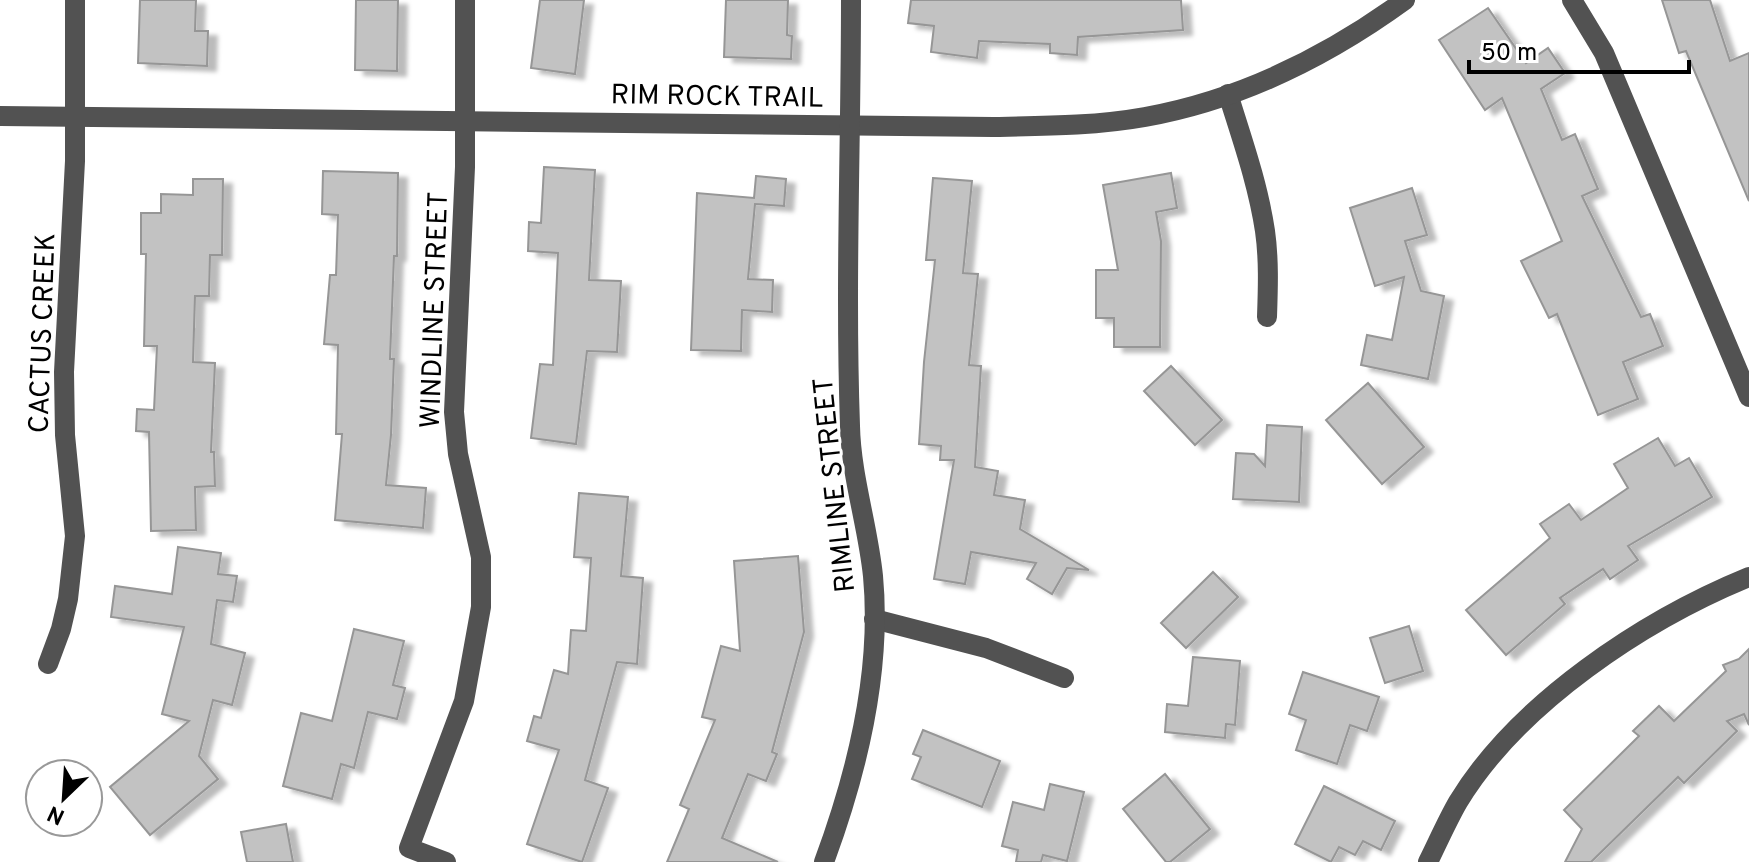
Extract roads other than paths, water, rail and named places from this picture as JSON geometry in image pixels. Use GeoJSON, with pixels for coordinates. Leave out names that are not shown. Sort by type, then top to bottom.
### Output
{"type":"FeatureCollection","features":[{"type":"Feature","properties":{"kind":"street","name":"CACTUS CREEK"},"geometry":{"type":"LineString","coordinates":[[48,664],[61,629],[73,567],[75,536],[65,435],[64,372],[76,117],[75,0]]}},
{"type":"Feature","properties":{"kind":"street","name":"WINDLINE STREET"},"geometry":{"type":"LineString","coordinates":[[446,862],[409,848],[464,701],[481,607],[481,557],[458,454],[454,412],[465,120],[465,0]]}},
{"type":"Feature","properties":{"kind":"street","name":"RIMLINE STREET"},"geometry":{"type":"LineString","coordinates":[[824,862],[856,757],[869,689],[874,619],[873,576],[850,431],[851,0]]}},
{"type":"Feature","properties":{"kind":"street","name":"RIM ROCK TRAIL"},"geometry":{"type":"LineString","coordinates":[[0,116],[851,125],[1023,126],[1091,123],[1148,116],[1228,94],[1296,67],[1405,0]]}},
{"type":"Feature","properties":{"kind":"street"},"geometry":{"type":"LineString","coordinates":[[1572,0],[1604,53],[1749,397]]}},
{"type":"Feature","properties":{"kind":"street"},"geometry":{"type":"LineString","coordinates":[[1228,94],[1258,192],[1268,275],[1267,317]]}},
{"type":"Feature","properties":{"kind":"street"},"geometry":{"type":"LineString","coordinates":[[1428,862],[1459,801],[1494,755],[1534,712],[1607,654],[1671,614],[1749,577]]}},
{"type":"Feature","properties":{"kind":"street"},"geometry":{"type":"LineString","coordinates":[[874,619],[986,648],[1064,678]]}}]}
